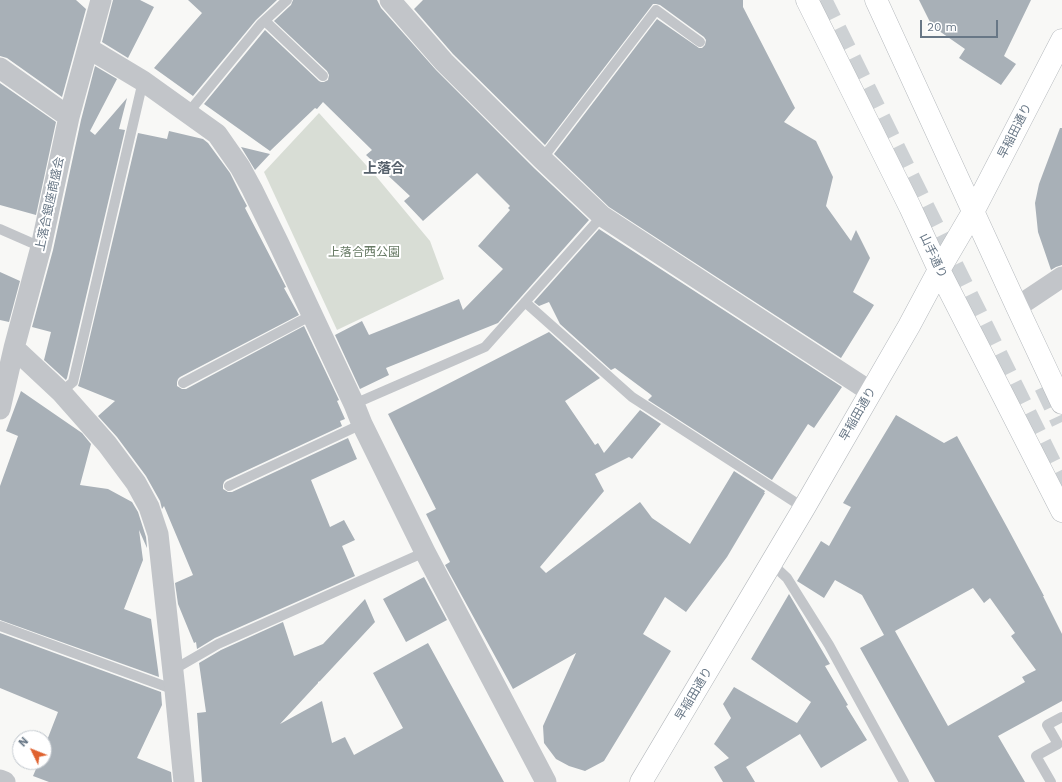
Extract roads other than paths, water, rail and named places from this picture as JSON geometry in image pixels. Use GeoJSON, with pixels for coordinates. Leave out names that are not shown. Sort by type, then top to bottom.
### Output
{"type":"FeatureCollection","features":[{"type":"Feature","properties":{"kind":"main road","name":"山手通り"},"geometry":{"type":"LineString","coordinates":[[807,0],[910,207],[939,270],[1062,511]]}},
{"type":"Feature","properties":{"kind":"main road"},"geometry":{"type":"LineString","coordinates":[[876,0],[1062,403]]}},
{"type":"Feature","properties":{"kind":"main road","name":"早稲田通り"},"geometry":{"type":"LineString","coordinates":[[641,782],[804,508],[909,326],[939,270],[973,212],[1062,40]]}},
{"type":"Feature","properties":{"kind":"street","name":"上落合銀座商盛会"},"geometry":{"type":"LineString","coordinates":[[0,409],[14,348],[41,247],[69,117],[101,0]]}},
{"type":"Feature","properties":{"kind":"street"},"geometry":{"type":"LineString","coordinates":[[390,0],[444,62],[542,160],[602,216],[871,392]]}},
{"type":"Feature","properties":{"kind":"street"},"geometry":{"type":"LineString","coordinates":[[88,48],[143,81],[217,134],[240,167],[259,203],[362,424],[425,552],[546,782]]}},
{"type":"Feature","properties":{"kind":"street"},"geometry":{"type":"LineString","coordinates":[[0,68],[69,117]]}},
{"type":"Feature","properties":{"kind":"street"},"geometry":{"type":"LineString","coordinates":[[1017,307],[1062,277]]}},
{"type":"Feature","properties":{"kind":"street"},"geometry":{"type":"LineString","coordinates":[[14,348],[61,392],[107,444],[136,483],[149,508],[158,534],[184,782]]}},
{"type":"Feature","properties":{"kind":"street"},"geometry":{"type":"LineString","coordinates":[[0,780],[5,782]]}},
{"type":"Feature","properties":{"kind":"lane"},"geometry":{"type":"LineString","coordinates":[[188,113],[261,24],[287,0]]}},
{"type":"Feature","properties":{"kind":"lane"},"geometry":{"type":"LineString","coordinates":[[542,160],[656,10],[700,42]]}},
{"type":"Feature","properties":{"kind":"lane"},"geometry":{"type":"LineString","coordinates":[[265,21],[323,76]]}},
{"type":"Feature","properties":{"kind":"lane"},"geometry":{"type":"LineString","coordinates":[[61,392],[74,382],[143,81]]}},
{"type":"Feature","properties":{"kind":"lane"},"geometry":{"type":"LineString","coordinates":[[354,404],[485,347],[602,216]]}},
{"type":"Feature","properties":{"kind":"lane"},"geometry":{"type":"LineString","coordinates":[[0,228],[41,247]]}},
{"type":"Feature","properties":{"kind":"lane"},"geometry":{"type":"LineString","coordinates":[[525,302],[632,397],[804,508]]}},
{"type":"Feature","properties":{"kind":"lane"},"geometry":{"type":"LineString","coordinates":[[183,383],[312,315]]}},
{"type":"Feature","properties":{"kind":"lane"},"geometry":{"type":"LineString","coordinates":[[229,486],[362,424]]}},
{"type":"Feature","properties":{"kind":"lane"},"geometry":{"type":"LineString","coordinates":[[0,626],[174,680],[218,644],[425,552]]}},
{"type":"Feature","properties":{"kind":"lane"},"geometry":{"type":"LineString","coordinates":[[771,563],[787,578],[829,645],[904,782]]}},
{"type":"Feature","properties":{"kind":"lane"},"geometry":{"type":"LineString","coordinates":[[1051,782],[1036,756],[1058,744],[1047,725],[1062,717]]}},
{"type":"Feature","properties":{"kind":"tunnel"},"geometry":{"type":"LineString","coordinates":[[821,0],[1062,487]]}},
{"type":"Feature","properties":{"kind":"tunnel"},"geometry":{"type":"LineString","coordinates":[[1045,386],[1062,422]]}},
{"type":"Feature","properties":{"kind":"district","name":"上落合"},"geometry":{"type":"Point","coordinates":[384,169]}},
{"type":"Feature","properties":{"kind":"park label","name":"上落合西公園"},"geometry":{"type":"Point","coordinates":[364,252]}}]}
